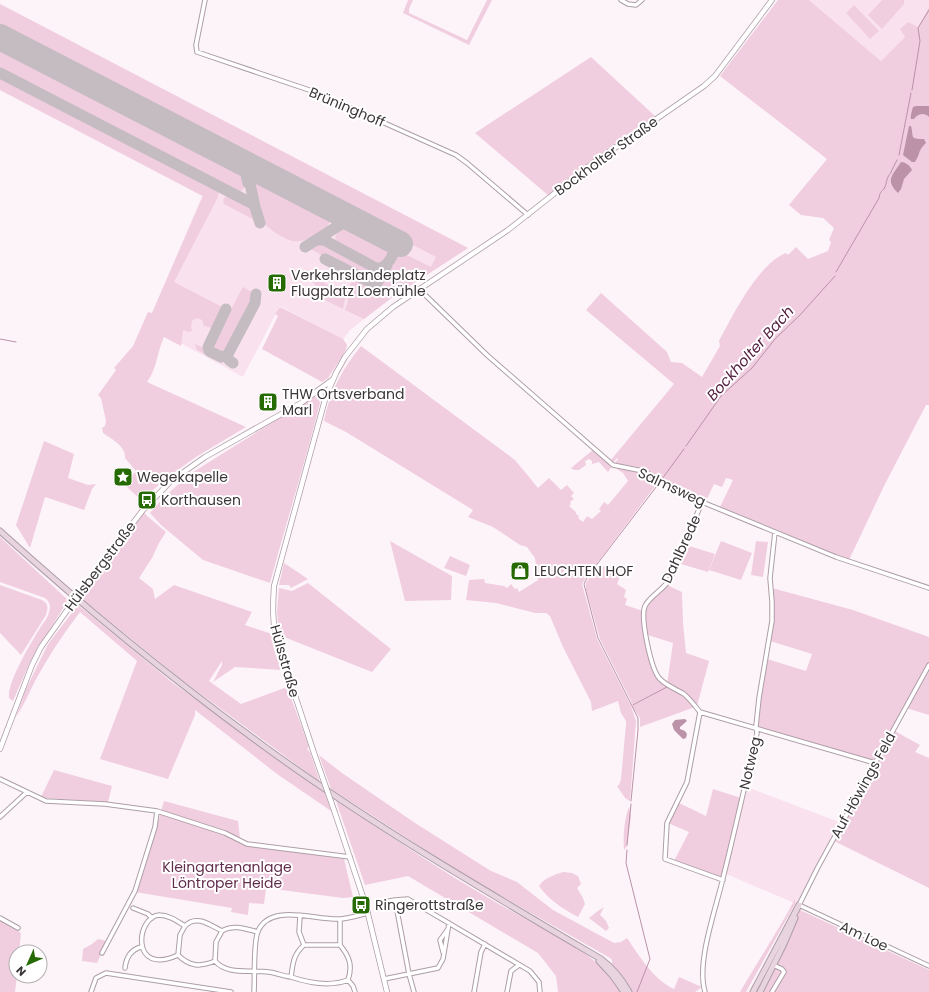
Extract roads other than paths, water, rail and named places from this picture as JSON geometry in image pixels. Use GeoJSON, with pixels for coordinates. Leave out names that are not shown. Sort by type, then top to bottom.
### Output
{"type":"FeatureCollection","features":[{"type":"Feature","properties":{"kind":"main road"},"geometry":{"type":"LineString","coordinates":[[0,531],[112,629],[266,748],[422,853],[495,898],[601,959],[623,982],[629,992]]}},
{"type":"Feature","properties":{"kind":"main road","name":"Auf Höwings Feld"},"geometry":{"type":"LineString","coordinates":[[753,992],[799,905]]}},
{"type":"Feature","properties":{"kind":"main road","name":"Auf Höwings Feld"},"geometry":{"type":"LineString","coordinates":[[760,992],[793,924],[799,905]]}},
{"type":"Feature","properties":{"kind":"main road"},"geometry":{"type":"LineString","coordinates":[[586,950],[612,975],[624,992]]}},
{"type":"Feature","properties":{"kind":"street","name":"Brüninghoff"},"geometry":{"type":"LineString","coordinates":[[205,0],[196,45],[198,52],[315,92],[456,155],[468,163],[528,214]]}},
{"type":"Feature","properties":{"kind":"street"},"geometry":{"type":"LineString","coordinates":[[621,0],[628,4],[636,5],[642,0]]}},
{"type":"Feature","properties":{"kind":"street","name":"Bockholter Straße"},"geometry":{"type":"LineString","coordinates":[[419,290],[506,232],[593,163],[710,81],[772,0]]}},
{"type":"Feature","properties":{"kind":"street","name":"Hülsstraße"},"geometry":{"type":"LineString","coordinates":[[387,992],[364,899],[276,638],[272,614],[274,586],[332,379],[345,357],[367,330],[393,307],[419,290]]}},
{"type":"Feature","properties":{"kind":"street","name":"Salmsweg"},"geometry":{"type":"LineString","coordinates":[[419,290],[488,356],[613,465],[643,471],[702,502],[836,557],[929,588]]}},
{"type":"Feature","properties":{"kind":"street","name":"Hülsbergstraße"},"geometry":{"type":"LineString","coordinates":[[0,749],[32,665],[42,647],[68,608],[143,510],[171,481],[205,457],[289,410],[332,379]]}},
{"type":"Feature","properties":{"kind":"street"},"geometry":{"type":"LineString","coordinates":[[316,392],[326,396]]}},
{"type":"Feature","properties":{"kind":"street","name":"Dahlbrede"},"geometry":{"type":"LineString","coordinates":[[700,712],[687,697],[665,683],[655,672],[650,653],[644,614],[648,601],[662,589],[670,579],[702,502]]}},
{"type":"Feature","properties":{"kind":"street","name":"Notweg"},"geometry":{"type":"LineString","coordinates":[[705,992],[703,979],[708,935],[723,880],[757,728],[759,698],[772,621],[770,578],[775,532]]}},
{"type":"Feature","properties":{"kind":"street","name":"Auf Höwings Feld"},"geometry":{"type":"LineString","coordinates":[[799,905],[818,866],[929,665]]}},
{"type":"Feature","properties":{"kind":"street"},"geometry":{"type":"LineString","coordinates":[[723,880],[665,859],[667,823],[687,782],[700,712],[875,763]]}},
{"type":"Feature","properties":{"kind":"street"},"geometry":{"type":"LineString","coordinates":[[0,779],[46,801],[104,804],[157,811],[226,833],[247,844],[350,857]]}},
{"type":"Feature","properties":{"kind":"street"},"geometry":{"type":"LineString","coordinates":[[0,817],[27,792]]}},
{"type":"Feature","properties":{"kind":"street"},"geometry":{"type":"LineString","coordinates":[[102,953],[135,891],[155,827],[157,811]]}},
{"type":"Feature","properties":{"kind":"street"},"geometry":{"type":"LineString","coordinates":[[377,903],[408,899],[485,944],[535,976],[539,982],[540,992]]}},
{"type":"Feature","properties":{"kind":"street"},"geometry":{"type":"LineString","coordinates":[[395,900],[409,974],[414,992]]}},
{"type":"Feature","properties":{"kind":"street","name":"Am Loe"},"geometry":{"type":"LineString","coordinates":[[799,905],[929,966]]}},
{"type":"Feature","properties":{"kind":"street"},"geometry":{"type":"LineString","coordinates":[[133,908],[148,914],[152,918]]}},
{"type":"Feature","properties":{"kind":"street"},"geometry":{"type":"LineString","coordinates":[[254,992],[256,940],[262,925],[268,919],[282,914],[340,919],[368,913]]}},
{"type":"Feature","properties":{"kind":"street"},"geometry":{"type":"LineString","coordinates":[[178,955],[166,960],[155,959],[145,954],[141,947],[144,926],[148,920],[159,915],[166,916],[185,926]]}},
{"type":"Feature","properties":{"kind":"street"},"geometry":{"type":"LineString","coordinates":[[300,916],[299,932],[304,945]]}},
{"type":"Feature","properties":{"kind":"street"},"geometry":{"type":"LineString","coordinates":[[0,918],[18,928]]}},
{"type":"Feature","properties":{"kind":"street"},"geometry":{"type":"LineString","coordinates":[[258,932],[234,927],[227,928],[222,931],[216,942],[215,961],[220,966],[227,969],[269,972],[300,980],[329,984],[341,983],[348,980],[351,972],[351,963],[347,954],[340,945],[340,919]]}},
{"type":"Feature","properties":{"kind":"street"},"geometry":{"type":"LineString","coordinates":[[178,955],[180,935],[185,926],[192,920],[205,922],[222,931]]}},
{"type":"Feature","properties":{"kind":"street"},"geometry":{"type":"LineString","coordinates":[[384,979],[438,968],[441,964],[444,953],[449,923]]}},
{"type":"Feature","properties":{"kind":"street"},"geometry":{"type":"LineString","coordinates":[[474,992],[481,952],[485,944]]}},
{"type":"Feature","properties":{"kind":"street"},"geometry":{"type":"LineString","coordinates":[[291,977],[294,959],[297,952],[304,945],[340,945]]}},
{"type":"Feature","properties":{"kind":"street"},"geometry":{"type":"LineString","coordinates":[[124,968],[126,958],[137,948],[141,947]]}},
{"type":"Feature","properties":{"kind":"street"},"geometry":{"type":"LineString","coordinates":[[178,955],[190,964],[203,966],[215,961]]}},
{"type":"Feature","properties":{"kind":"street"},"geometry":{"type":"LineString","coordinates":[[768,963],[782,969],[784,972],[772,992]]}},
{"type":"Feature","properties":{"kind":"street"},"geometry":{"type":"LineString","coordinates":[[506,992],[511,972],[519,965]]}},
{"type":"Feature","properties":{"kind":"street"},"geometry":{"type":"LineString","coordinates":[[91,992],[96,978],[106,972],[231,992]]}},
{"type":"Feature","properties":{"kind":"street"},"geometry":{"type":"LineString","coordinates":[[348,980],[353,986],[355,992]]}},
{"type":"Feature","properties":{"kind":"waterway","name":"Bockholter Bach"},"geometry":{"type":"LineString","coordinates":[[912,90],[920,41],[918,28],[929,10]]}},
{"type":"Feature","properties":{"kind":"waterway","name":"Bockholter Bach"},"geometry":{"type":"LineString","coordinates":[[899,155],[911,93]]}},
{"type":"Feature","properties":{"kind":"waterway","name":"Bockholter Bach"},"geometry":{"type":"LineString","coordinates":[[890,174],[897,160]]}},
{"type":"Feature","properties":{"kind":"waterway","name":"Bockholter Bach"},"geometry":{"type":"LineString","coordinates":[[836,272],[884,189],[889,175]]}},
{"type":"Feature","properties":{"kind":"waterway","name":"Bockholter Bach"},"geometry":{"type":"LineString","coordinates":[[686,446],[721,396],[752,368],[775,339],[800,315],[835,276]]}},
{"type":"Feature","properties":{"kind":"waterway"},"geometry":{"type":"LineString","coordinates":[[0,339],[16,342]]}},
{"type":"Feature","properties":{"kind":"waterway","name":"Bockholter Bach"},"geometry":{"type":"LineString","coordinates":[[662,479],[684,449]]}},
{"type":"Feature","properties":{"kind":"waterway","name":"Bockholter Bach"},"geometry":{"type":"LineString","coordinates":[[631,801],[638,718],[598,638],[584,584],[588,576],[660,482]]}},
{"type":"Feature","properties":{"kind":"waterway"},"geometry":{"type":"LineString","coordinates":[[633,705],[667,687]]}},
{"type":"Feature","properties":{"kind":"waterway","name":"Bockholter Bach"},"geometry":{"type":"LineString","coordinates":[[627,845],[631,804]]}},
{"type":"Feature","properties":{"kind":"waterway","name":"Bockholter Bach"},"geometry":{"type":"LineString","coordinates":[[627,850],[626,863],[650,959],[637,992]]}},
{"type":"Feature","properties":{"kind":"place","name":"Verkehrslandeplatz Flugplatz Loemühle"},"geometry":{"type":"Point","coordinates":[277,283]}},
{"type":"Feature","properties":{"kind":"place","name":"THW Ortsverband Marl"},"geometry":{"type":"Point","coordinates":[268,402]}},
{"type":"Feature","properties":{"kind":"place","name":"Wegekapelle"},"geometry":{"type":"Point","coordinates":[123,477]}},
{"type":"Feature","properties":{"kind":"place","name":"Korthausen"},"geometry":{"type":"Point","coordinates":[147,500]}},
{"type":"Feature","properties":{"kind":"place","name":"LEUCHTEN HOF"},"geometry":{"type":"Point","coordinates":[520,571]}},
{"type":"Feature","properties":{"kind":"place","name":"Ringerottstraße"},"geometry":{"type":"Point","coordinates":[361,905]}},
{"type":"Feature","properties":{"kind":"park label","name":"Kleingartenanlage Löntroper Heide"},"geometry":{"type":"Point","coordinates":[227,876]}}]}
